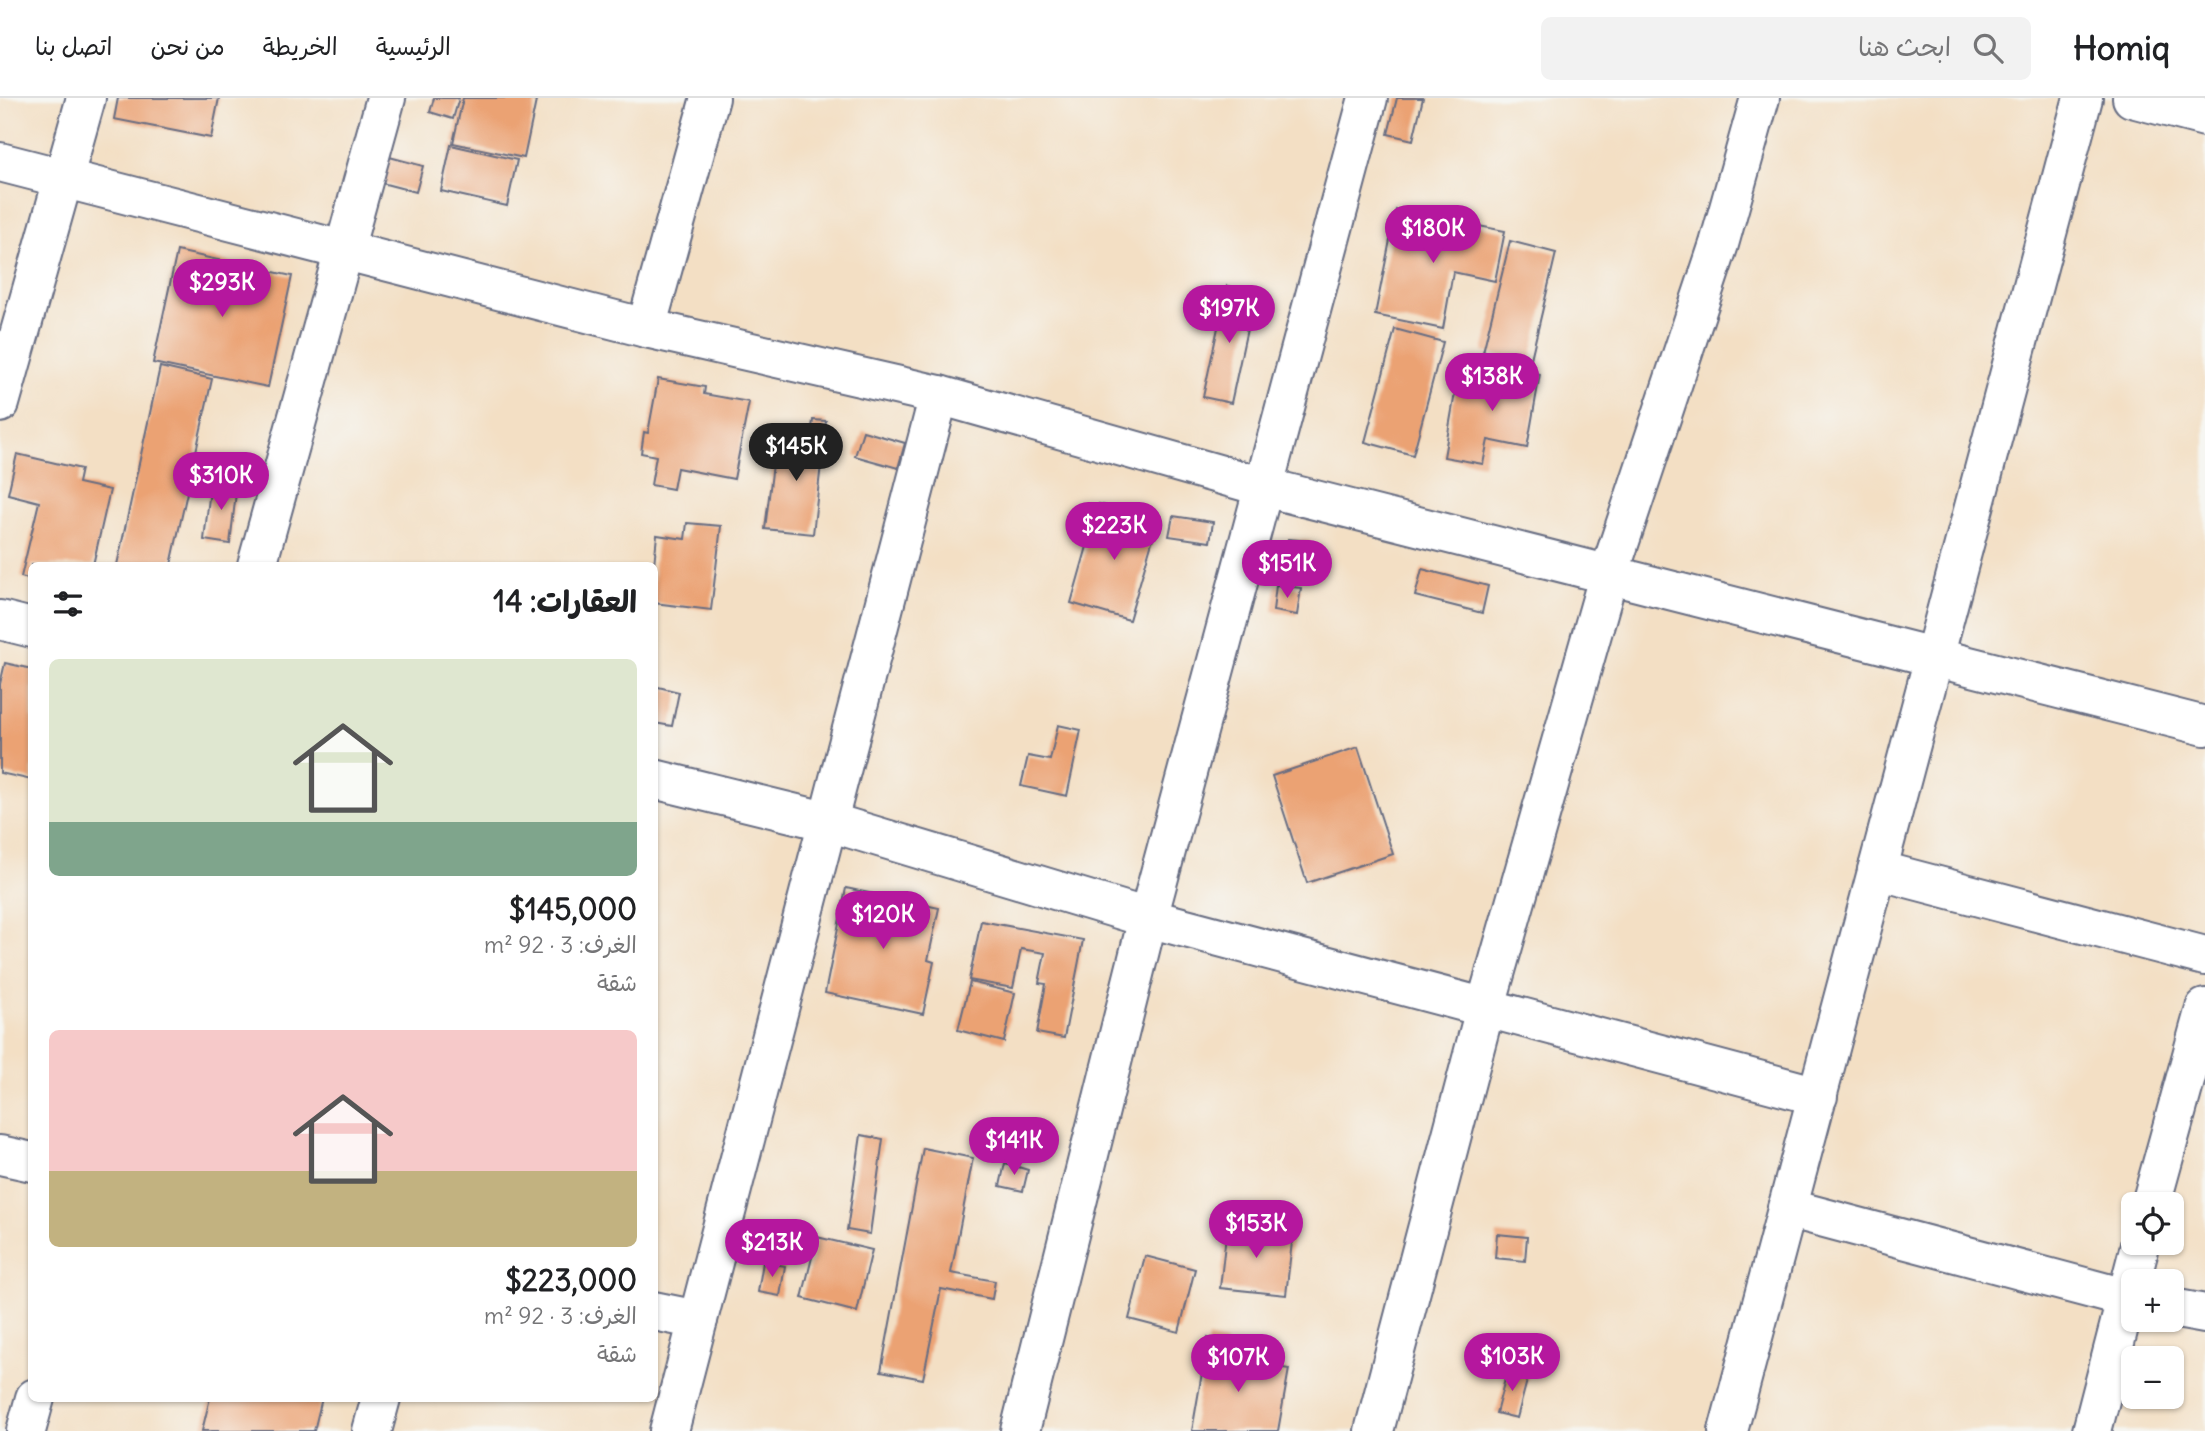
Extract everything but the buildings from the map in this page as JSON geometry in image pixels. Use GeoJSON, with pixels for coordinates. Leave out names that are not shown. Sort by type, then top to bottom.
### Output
{"type":"FeatureCollection","features":[{"type":"Feature","properties":{"kind":"street"},"geometry":{"type":"LineString","coordinates":[[0,403],[86,98]]}},
{"type":"Feature","properties":{"kind":"street"},"geometry":{"type":"LineString","coordinates":[[258,562],[386,98]]}},
{"type":"Feature","properties":{"kind":"street"},"geometry":{"type":"LineString","coordinates":[[646,328],[710,98]]}},
{"type":"Feature","properties":{"kind":"street"},"geometry":{"type":"LineString","coordinates":[[1020,1431],[1148,918],[1368,98]]}},
{"type":"Feature","properties":{"kind":"street"},"geometry":{"type":"LineString","coordinates":[[1374,1431],[1485,1009],[1609,574],[1719,244],[1760,98]]}},
{"type":"Feature","properties":{"kind":"street"},"geometry":{"type":"LineString","coordinates":[[1728,1431],[2083,98]]}},
{"type":"Feature","properties":{"kind":"street"},"geometry":{"type":"LineString","coordinates":[[2132,98],[2205,117]]}},
{"type":"Feature","properties":{"kind":"street"},"geometry":{"type":"LineString","coordinates":[[0,162],[646,328],[939,395],[1264,487],[2205,726]]}},
{"type":"Feature","properties":{"kind":"street"},"geometry":{"type":"LineString","coordinates":[[669,1431],[939,395]]}},
{"type":"Feature","properties":{"kind":"street"},"geometry":{"type":"LineString","coordinates":[[0,620],[28,627]]}},
{"type":"Feature","properties":{"kind":"street"},"geometry":{"type":"LineString","coordinates":[[658,780],[829,822],[1148,918],[1818,1096]]}},
{"type":"Feature","properties":{"kind":"street"},"geometry":{"type":"LineString","coordinates":[[1877,870],[2205,956]]}},
{"type":"Feature","properties":{"kind":"street"},"geometry":{"type":"LineString","coordinates":[[2154,1192],[2205,1008]]}},
{"type":"Feature","properties":{"kind":"street"},"geometry":{"type":"LineString","coordinates":[[0,1154],[28,1161]]}},
{"type":"Feature","properties":{"kind":"street"},"geometry":{"type":"LineString","coordinates":[[1787,1208],[2121,1297]]}},
{"type":"Feature","properties":{"kind":"street"},"geometry":{"type":"LineString","coordinates":[[2184,1310],[2205,1314]]}},
{"type":"Feature","properties":{"kind":"street"},"geometry":{"type":"LineString","coordinates":[[658,1312],[698,1320]]}},
{"type":"Feature","properties":{"kind":"street"},"geometry":{"type":"LineString","coordinates":[[2092,1431],[2121,1328]]}},
{"type":"Feature","properties":{"kind":"street"},"geometry":{"type":"LineString","coordinates":[[26,1431],[34,1402]]}},
{"type":"Feature","properties":{"kind":"street"},"geometry":{"type":"LineString","coordinates":[[372,1431],[380,1402]]}}]}
